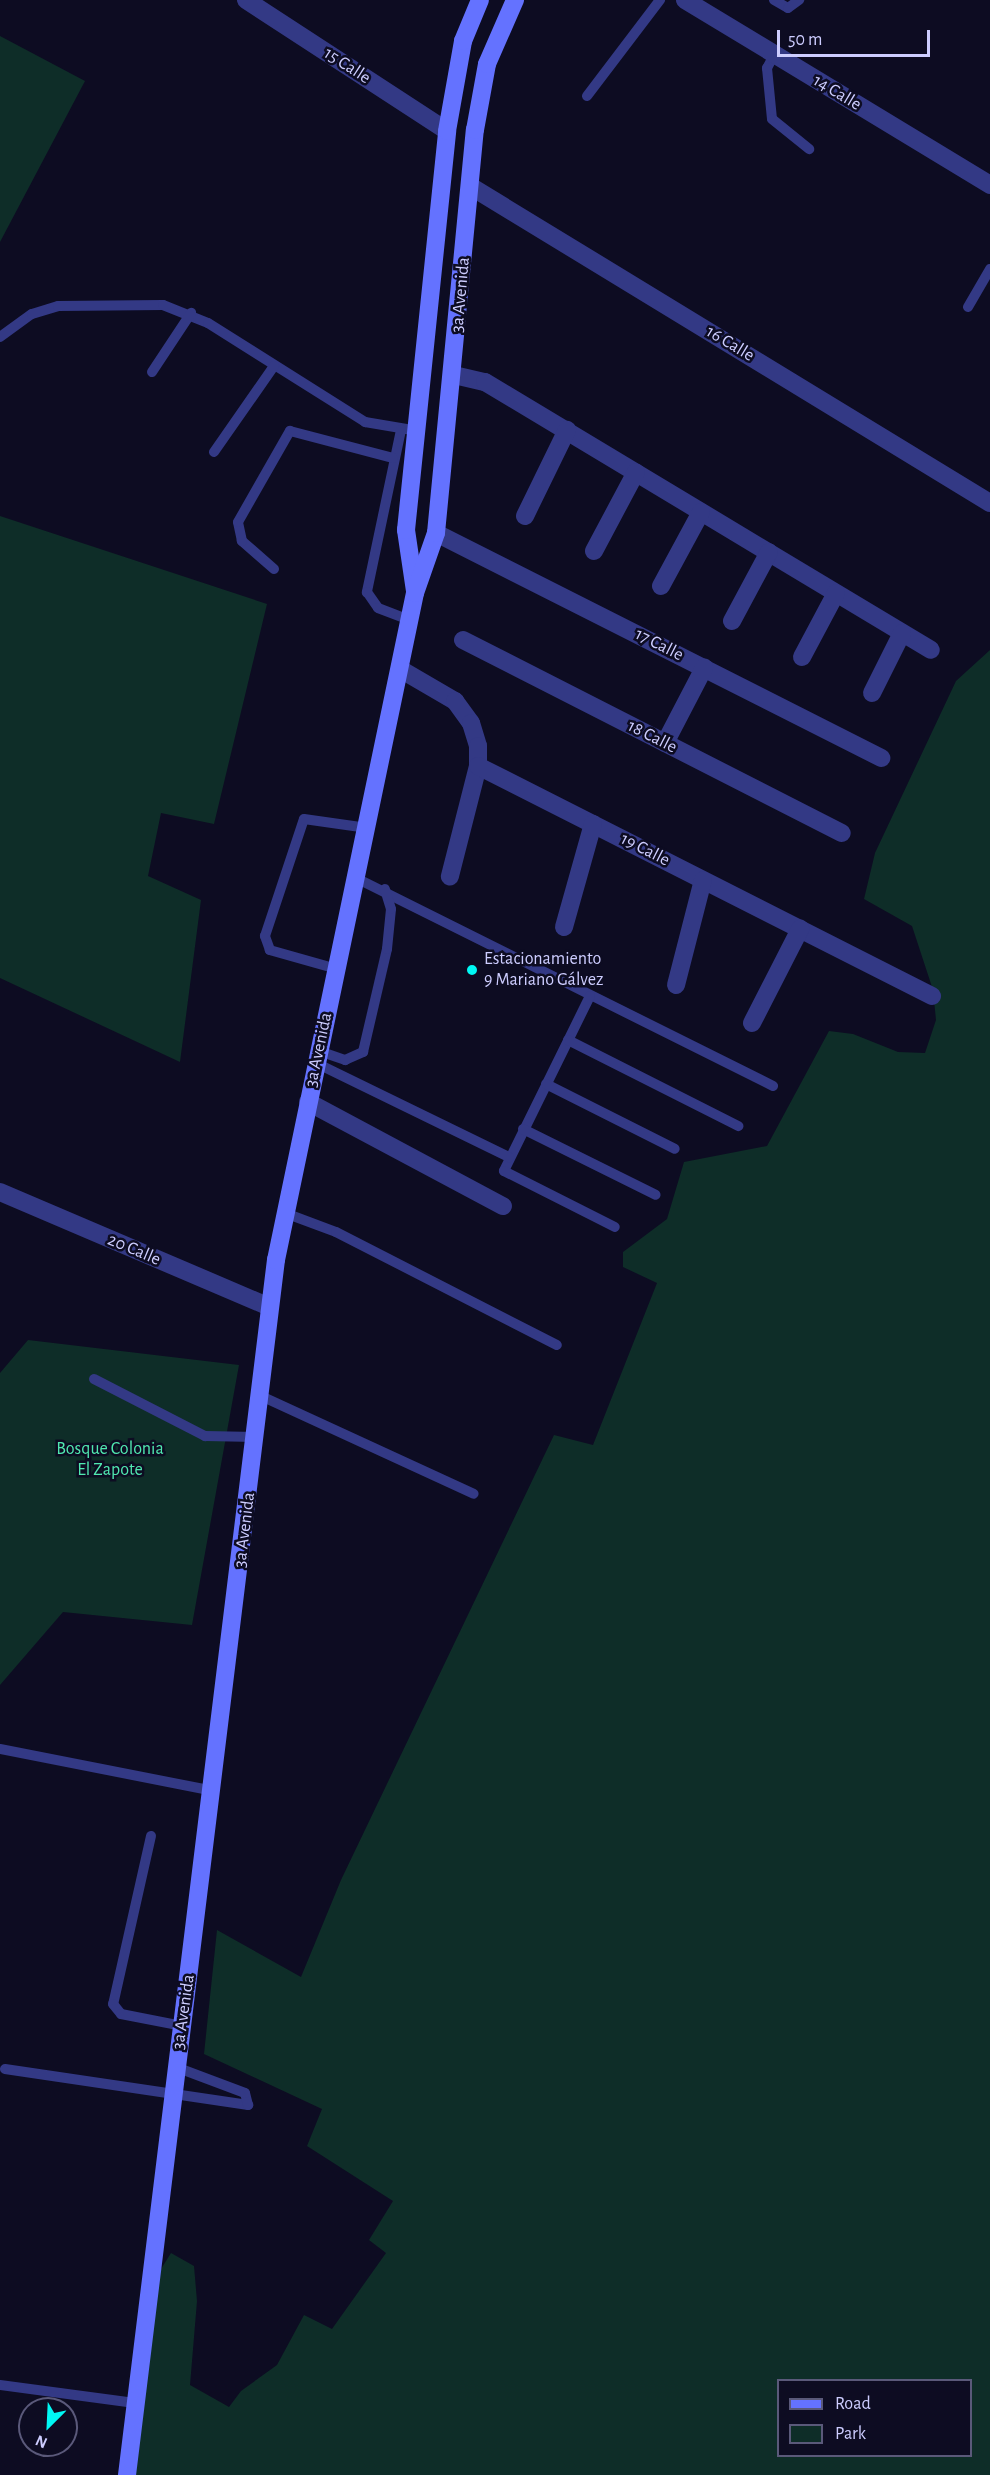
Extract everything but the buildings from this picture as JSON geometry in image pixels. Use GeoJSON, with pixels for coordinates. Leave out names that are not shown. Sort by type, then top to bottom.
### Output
{"type":"FeatureCollection","features":[{"type":"Feature","properties":{"kind":"street","name":"15 Calle"},"geometry":{"type":"LineString","coordinates":[[246,0],[447,131]]}},
{"type":"Feature","properties":{"kind":"street","name":"3a Avenida"},"geometry":{"type":"LineString","coordinates":[[415,593],[406,530],[409,430],[447,131],[463,40],[480,0]]}},
{"type":"Feature","properties":{"kind":"street","name":"3a Avenida"},"geometry":{"type":"LineString","coordinates":[[127,2475],[172,2094],[214,1791],[261,1396],[269,1307],[285,1213],[415,593],[436,533],[454,375],[470,186],[487,64],[515,0]]}},
{"type":"Feature","properties":{"kind":"street","name":"14 Calle"},"geometry":{"type":"LineString","coordinates":[[685,0],[990,185]]}},
{"type":"Feature","properties":{"kind":"street","name":"16 Calle"},"geometry":{"type":"LineString","coordinates":[[470,186],[990,502]]}},
{"type":"Feature","properties":{"kind":"street"},"geometry":{"type":"LineString","coordinates":[[454,375],[485,382],[931,650]]}},
{"type":"Feature","properties":{"kind":"street"},"geometry":{"type":"LineString","coordinates":[[525,516],[567,430]]}},
{"type":"Feature","properties":{"kind":"street"},"geometry":{"type":"LineString","coordinates":[[594,551],[636,472]]}},
{"type":"Feature","properties":{"kind":"street"},"geometry":{"type":"LineString","coordinates":[[661,586],[701,512]]}},
{"type":"Feature","properties":{"kind":"street","name":"17 Calle"},"geometry":{"type":"LineString","coordinates":[[436,533],[881,758]]}},
{"type":"Feature","properties":{"kind":"street"},"geometry":{"type":"LineString","coordinates":[[732,621],[769,552]]}},
{"type":"Feature","properties":{"kind":"street"},"geometry":{"type":"LineString","coordinates":[[802,657],[836,593]]}},
{"type":"Feature","properties":{"kind":"street"},"geometry":{"type":"LineString","coordinates":[[872,693],[902,633]]}},
{"type":"Feature","properties":{"kind":"street","name":"18 Calle"},"geometry":{"type":"LineString","coordinates":[[463,640],[842,833]]}},
{"type":"Feature","properties":{"kind":"street"},"geometry":{"type":"LineString","coordinates":[[665,743],[704,668]]}},
{"type":"Feature","properties":{"kind":"street"},"geometry":{"type":"LineString","coordinates":[[400,669],[436,687],[461,708],[478,746],[478,766],[450,876]]}},
{"type":"Feature","properties":{"kind":"street","name":"19 Calle"},"geometry":{"type":"LineString","coordinates":[[478,766],[932,996]]}},
{"type":"Feature","properties":{"kind":"street"},"geometry":{"type":"LineString","coordinates":[[564,927],[593,824]]}},
{"type":"Feature","properties":{"kind":"street"},"geometry":{"type":"LineString","coordinates":[[676,985],[703,880]]}},
{"type":"Feature","properties":{"kind":"street"},"geometry":{"type":"LineString","coordinates":[[752,1023],[800,929]]}},
{"type":"Feature","properties":{"kind":"street"},"geometry":{"type":"LineString","coordinates":[[308,1102],[503,1206]]}},
{"type":"Feature","properties":{"kind":"street","name":"20 Calle"},"geometry":{"type":"LineString","coordinates":[[0,1192],[269,1307]]}},
{"type":"Feature","properties":{"kind":"lane"},"geometry":{"type":"LineString","coordinates":[[586,96],[660,0]]}},
{"type":"Feature","properties":{"kind":"lane"},"geometry":{"type":"LineString","coordinates":[[774,0],[788,8],[799,0]]}},
{"type":"Feature","properties":{"kind":"lane"},"geometry":{"type":"LineString","coordinates":[[774,55],[767,68],[772,119],[809,149]]}},
{"type":"Feature","properties":{"kind":"lane"},"geometry":{"type":"LineString","coordinates":[[968,307],[990,269]]}},
{"type":"Feature","properties":{"kind":"lane"},"geometry":{"type":"LineString","coordinates":[[0,337],[32,314],[65,305],[147,303],[191,313],[365,422],[409,430],[393,458],[367,592],[378,608],[410,620]]}},
{"type":"Feature","properties":{"kind":"lane"},"geometry":{"type":"LineString","coordinates":[[152,372],[191,313]]}},
{"type":"Feature","properties":{"kind":"lane"},"geometry":{"type":"LineString","coordinates":[[214,452],[274,366]]}},
{"type":"Feature","properties":{"kind":"lane"},"geometry":{"type":"LineString","coordinates":[[274,569],[242,541],[238,522],[290,430],[393,458]]}},
{"type":"Feature","properties":{"kind":"lane"},"geometry":{"type":"LineString","coordinates":[[336,969],[270,950],[266,936],[304,819],[367,828]]}},
{"type":"Feature","properties":{"kind":"lane"},"geometry":{"type":"LineString","coordinates":[[356,878],[386,889],[590,996],[773,1086]]}},
{"type":"Feature","properties":{"kind":"lane"},"geometry":{"type":"LineString","coordinates":[[318,1057],[345,1060],[363,1052],[387,949],[391,909],[386,889]]}},
{"type":"Feature","properties":{"kind":"lane"},"geometry":{"type":"LineString","coordinates":[[590,996],[509,1157],[506,1173],[615,1227]]}},
{"type":"Feature","properties":{"kind":"lane"},"geometry":{"type":"LineString","coordinates":[[568,1040],[738,1126]]}},
{"type":"Feature","properties":{"kind":"lane"},"geometry":{"type":"LineString","coordinates":[[318,1057],[509,1157]]}},
{"type":"Feature","properties":{"kind":"lane"},"geometry":{"type":"LineString","coordinates":[[546,1084],[675,1149]]}},
{"type":"Feature","properties":{"kind":"lane"},"geometry":{"type":"LineString","coordinates":[[523,1129],[656,1195]]}},
{"type":"Feature","properties":{"kind":"lane"},"geometry":{"type":"LineString","coordinates":[[285,1213],[336,1232],[557,1345]]}},
{"type":"Feature","properties":{"kind":"lane"},"geometry":{"type":"LineString","coordinates":[[94,1379],[205,1436],[256,1437]]}},
{"type":"Feature","properties":{"kind":"lane"},"geometry":{"type":"LineString","coordinates":[[261,1396],[474,1494]]}},
{"type":"Feature","properties":{"kind":"lane"},"geometry":{"type":"LineString","coordinates":[[0,1749],[214,1791]]}},
{"type":"Feature","properties":{"kind":"lane"},"geometry":{"type":"LineString","coordinates":[[151,1836],[113,2004],[121,2014],[182,2025]]}},
{"type":"Feature","properties":{"kind":"lane"},"geometry":{"type":"LineString","coordinates":[[5,2069],[172,2094],[243,2108],[250,2100],[245,2093],[176,2067]]}},
{"type":"Feature","properties":{"kind":"lane"},"geometry":{"type":"LineString","coordinates":[[0,2385],[135,2403]]}},
{"type":"Feature","properties":{"kind":"green space"},"geometry":{"type":"Polygon","coordinates":[[[0,36],[85,81],[0,242],[0,36]]]}},
{"type":"Feature","properties":{"kind":"green space"},"geometry":{"type":"Polygon","coordinates":[[[0,516],[267,604],[214,824],[161,813],[148,876],[201,900],[180,1062],[0,978],[0,516]]]}},
{"type":"Feature","properties":{"kind":"green space"},"geometry":{"type":"Polygon","coordinates":[[[990,650],[990,2475],[133,2475],[156,2277],[171,2253],[194,2266],[197,2301],[190,2385],[229,2407],[241,2391],[277,2365],[304,2315],[332,2329],[386,2253],[369,2240],[393,2201],[307,2146],[322,2109],[204,2054],[217,1930],[301,1977],[341,1880],[554,1435],[593,1445],[657,1283],[623,1267],[623,1252],[667,1219],[684,1162],[767,1146],[829,1031],[853,1034],[898,1052],[925,1053],[936,1020],[933,990],[912,926],[864,899],[875,853],[956,681],[990,650]]]}},
{"type":"Feature","properties":{"kind":"green space","name":"Bosque Colonia El Zapote"},"geometry":{"type":"Polygon","coordinates":[[[28,1340],[239,1365],[192,1625],[63,1612],[0,1685],[0,1373],[28,1340]]]}},
{"type":"Feature","properties":{"kind":"place","name":"Estacionamiento 9 Mariano Gálvez"},"geometry":{"type":"Point","coordinates":[472,970]}}]}
